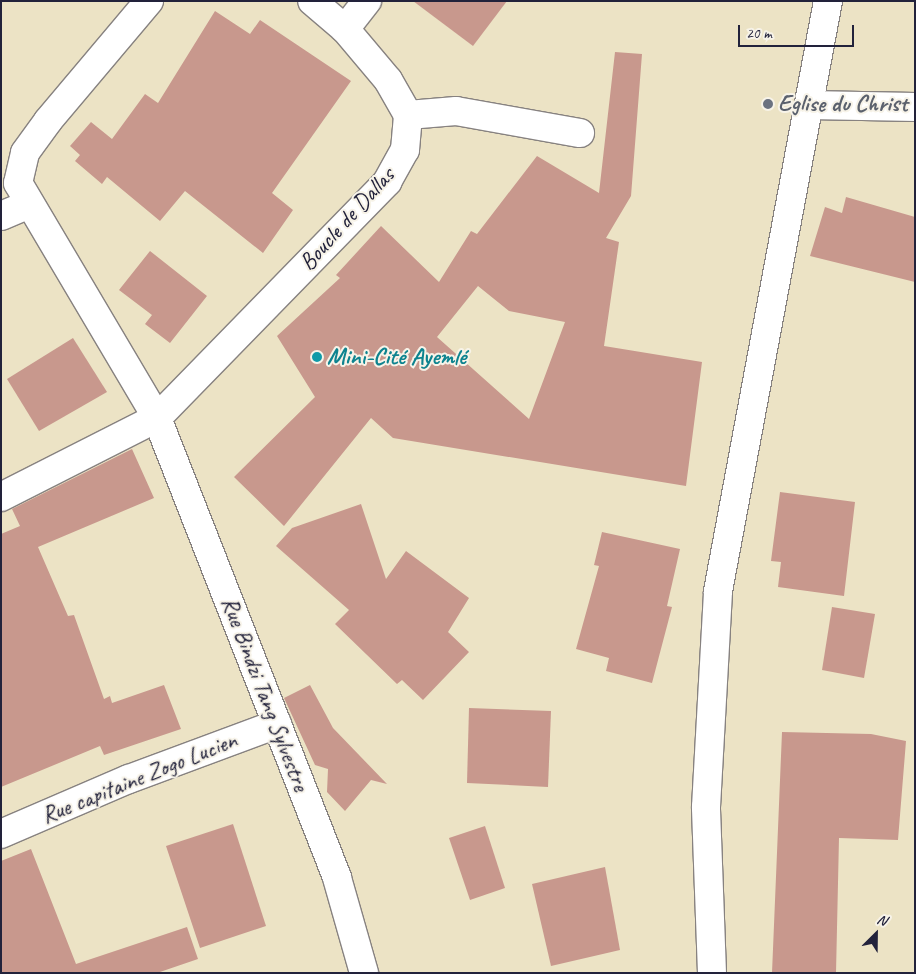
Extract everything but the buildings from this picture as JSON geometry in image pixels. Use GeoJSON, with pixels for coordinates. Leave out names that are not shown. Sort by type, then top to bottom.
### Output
{"type":"FeatureCollection","features":[{"type":"Feature","properties":{"kind":"street","name":"Rue Bindzi Tang Sylvestre"},"geometry":{"type":"LineString","coordinates":[[150,1],[25,153],[18,183],[28,204],[157,418],[337,878],[364,973]]}},
{"type":"Feature","properties":{"kind":"street"},"geometry":{"type":"LineString","coordinates":[[312,1],[345,29],[388,80],[408,115],[456,111],[580,134]]}},
{"type":"Feature","properties":{"kind":"street"},"geometry":{"type":"LineString","coordinates":[[345,29],[367,1]]}},
{"type":"Feature","properties":{"kind":"street"},"geometry":{"type":"LineString","coordinates":[[712,973],[706,807],[718,591],[828,1]]}},
{"type":"Feature","properties":{"kind":"street"},"geometry":{"type":"LineString","coordinates":[[809,105],[915,107]]}},
{"type":"Feature","properties":{"kind":"street","name":"Boucle de Dallas"},"geometry":{"type":"LineString","coordinates":[[1,497],[157,418],[387,182],[405,150],[408,115]]}},
{"type":"Feature","properties":{"kind":"street"},"geometry":{"type":"LineString","coordinates":[[1,216],[28,204]]}},
{"type":"Feature","properties":{"kind":"street","name":"Rue capitaine Zogo Lucien"},"geometry":{"type":"LineString","coordinates":[[1,834],[129,779],[277,724]]}},
{"type":"Feature","properties":{"kind":"place","name":"Eglise du Christ"},"geometry":{"type":"Point","coordinates":[768,104]}},
{"type":"Feature","properties":{"kind":"place","name":"Mini-Cité Ayemlé"},"geometry":{"type":"Point","coordinates":[317,357]}}]}
